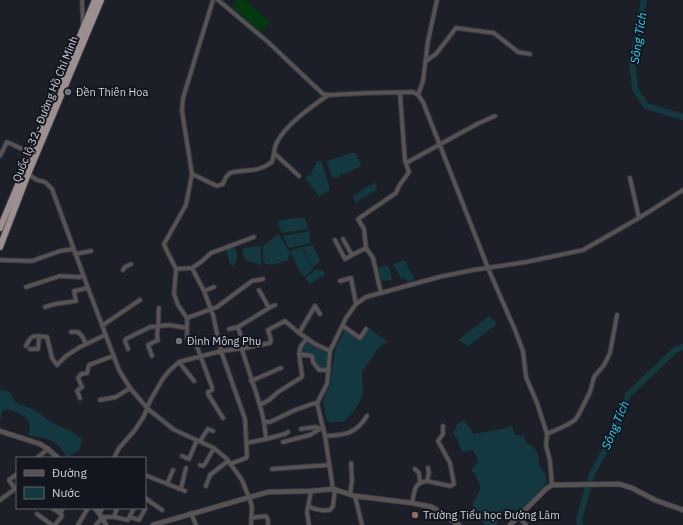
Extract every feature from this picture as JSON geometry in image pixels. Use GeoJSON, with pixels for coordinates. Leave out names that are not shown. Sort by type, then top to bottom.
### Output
{"type":"FeatureCollection","features":[{"type":"Feature","properties":{"kind":"highway","name":"Quốc lộ 32 - Đường Hồ Chí Minh"},"geometry":{"type":"LineString","coordinates":[[0,228],[95,0]]}},
{"type":"Feature","properties":{"kind":"highway","name":"Quốc lộ 32 - Đường Hồ Chí Minh"},"geometry":{"type":"LineString","coordinates":[[0,248],[28,174],[101,0]]}},
{"type":"Feature","properties":{"kind":"street"},"geometry":{"type":"LineString","coordinates":[[82,0],[84,27]]}},
{"type":"Feature","properties":{"kind":"street"},"geometry":{"type":"LineString","coordinates":[[213,0],[183,94],[182,104],[192,174],[186,206],[164,244],[176,269],[174,294],[178,306],[187,318],[187,340],[196,343],[212,389],[208,392],[208,395],[223,418]]}},
{"type":"Feature","properties":{"kind":"street"},"geometry":{"type":"LineString","coordinates":[[218,0],[268,42],[320,92],[328,96],[413,92],[424,102],[488,268],[523,351],[526,377],[537,403],[547,434],[546,445],[550,461],[552,485]]}},
{"type":"Feature","properties":{"kind":"street"},"geometry":{"type":"LineString","coordinates":[[418,95],[424,81],[428,41],[437,0]]}},
{"type":"Feature","properties":{"kind":"street"},"geometry":{"type":"LineString","coordinates":[[426,61],[436,54],[450,33],[456,28],[494,33],[518,52],[530,54]]}},
{"type":"Feature","properties":{"kind":"street"},"geometry":{"type":"LineString","coordinates":[[381,292],[373,258],[366,248],[364,229],[358,219],[396,193],[409,172],[406,163],[400,92]]}},
{"type":"Feature","properties":{"kind":"street"},"geometry":{"type":"LineString","coordinates":[[192,174],[219,186],[223,184],[226,177],[230,173],[251,171],[270,164],[273,161],[279,139],[294,122],[310,108],[328,96]]}},
{"type":"Feature","properties":{"kind":"street"},"geometry":{"type":"LineString","coordinates":[[406,163],[477,124],[495,116]]}},
{"type":"Feature","properties":{"kind":"street"},"geometry":{"type":"LineString","coordinates":[[0,156],[6,142],[31,153]]}},
{"type":"Feature","properties":{"kind":"street"},"geometry":{"type":"LineString","coordinates":[[274,153],[299,176]]}},
{"type":"Feature","properties":{"kind":"street"},"geometry":{"type":"LineString","coordinates":[[28,174],[37,180],[45,182],[52,189],[73,249],[103,325],[113,356],[119,370],[130,388],[148,409],[179,432],[214,448],[229,463],[244,484],[252,507],[251,525]]}},
{"type":"Feature","properties":{"kind":"street"},"geometry":{"type":"LineString","coordinates":[[630,178],[639,218]]}},
{"type":"Feature","properties":{"kind":"street"},"geometry":{"type":"LineString","coordinates":[[309,506],[312,508],[330,510],[332,506],[334,489],[318,402],[327,384],[330,351],[346,318],[356,304],[362,299],[381,292],[439,277],[526,262],[583,250],[639,218],[683,190]]}},
{"type":"Feature","properties":{"kind":"street"},"geometry":{"type":"LineString","coordinates":[[176,269],[192,268],[202,262],[211,253],[254,237]]}},
{"type":"Feature","properties":{"kind":"street"},"geometry":{"type":"LineString","coordinates":[[343,239],[352,255]]}},
{"type":"Feature","properties":{"kind":"street"},"geometry":{"type":"LineString","coordinates":[[335,240],[345,259],[366,248]]}},
{"type":"Feature","properties":{"kind":"street"},"geometry":{"type":"LineString","coordinates":[[0,260],[32,261],[60,251],[73,249]]}},
{"type":"Feature","properties":{"kind":"street"},"geometry":{"type":"LineString","coordinates":[[75,254],[91,251]]}},
{"type":"Feature","properties":{"kind":"street"},"geometry":{"type":"LineString","coordinates":[[123,270],[131,264]]}},
{"type":"Feature","properties":{"kind":"street"},"geometry":{"type":"LineString","coordinates":[[192,268],[204,291],[218,331],[221,351],[245,419],[247,443],[246,458],[229,463],[210,475],[206,486]]}},
{"type":"Feature","properties":{"kind":"street"},"geometry":{"type":"LineString","coordinates":[[26,287],[60,276],[84,276]]}},
{"type":"Feature","properties":{"kind":"street"},"geometry":{"type":"LineString","coordinates":[[340,281],[351,278],[356,304]]}},
{"type":"Feature","properties":{"kind":"street"},"geometry":{"type":"LineString","coordinates":[[187,318],[211,310],[222,304],[252,281],[263,279]]}},
{"type":"Feature","properties":{"kind":"street"},"geometry":{"type":"LineString","coordinates":[[204,291],[214,287]]}},
{"type":"Feature","properties":{"kind":"street"},"geometry":{"type":"LineString","coordinates":[[45,307],[77,300],[74,291],[88,288]]}},
{"type":"Feature","properties":{"kind":"street"},"geometry":{"type":"LineString","coordinates":[[259,290],[269,308]]}},
{"type":"Feature","properties":{"kind":"street"},"geometry":{"type":"LineString","coordinates":[[103,325],[140,300]]}},
{"type":"Feature","properties":{"kind":"street"},"geometry":{"type":"LineString","coordinates":[[229,329],[238,327],[274,305]]}},
{"type":"Feature","properties":{"kind":"street"},"geometry":{"type":"LineString","coordinates":[[299,333],[316,306],[320,314]]}},
{"type":"Feature","properties":{"kind":"street"},"geometry":{"type":"LineString","coordinates":[[152,356],[148,345],[158,340],[156,334],[158,326],[158,308]]}},
{"type":"Feature","properties":{"kind":"street"},"geometry":{"type":"LineString","coordinates":[[547,434],[567,425],[575,420],[579,414],[590,392],[594,377],[604,365],[610,353],[617,315]]}},
{"type":"Feature","properties":{"kind":"street"},"geometry":{"type":"LineString","coordinates":[[115,457],[124,442],[135,430],[148,409],[150,401],[162,380],[179,362],[221,351],[244,349],[270,343],[271,340],[268,330],[286,321],[299,333],[315,344],[330,351]]}},
{"type":"Feature","properties":{"kind":"street"},"geometry":{"type":"LineString","coordinates":[[128,349],[125,341],[126,339],[150,327],[173,326],[187,328]]}},
{"type":"Feature","properties":{"kind":"street"},"geometry":{"type":"LineString","coordinates":[[343,326],[360,338],[366,329]]}},
{"type":"Feature","properties":{"kind":"street"},"geometry":{"type":"LineString","coordinates":[[238,327],[251,381],[260,405],[266,439]]}},
{"type":"Feature","properties":{"kind":"street"},"geometry":{"type":"LineString","coordinates":[[71,332],[78,332],[86,344]]}},
{"type":"Feature","properties":{"kind":"street"},"geometry":{"type":"LineString","coordinates":[[39,337],[38,349],[28,348],[30,337],[35,335],[48,338],[52,358],[57,365],[70,353],[105,335]]}},
{"type":"Feature","properties":{"kind":"street"},"geometry":{"type":"LineString","coordinates":[[260,405],[270,400],[278,392],[302,377],[299,354],[301,344],[308,339]]}},
{"type":"Feature","properties":{"kind":"street"},"geometry":{"type":"LineString","coordinates":[[299,354],[312,356],[317,370],[329,370]]}},
{"type":"Feature","properties":{"kind":"street"},"geometry":{"type":"LineString","coordinates":[[80,398],[77,391],[82,387],[78,378],[87,373],[89,365],[113,356]]}},
{"type":"Feature","properties":{"kind":"street"},"geometry":{"type":"LineString","coordinates":[[179,362],[194,381]]}},
{"type":"Feature","properties":{"kind":"street"},"geometry":{"type":"LineString","coordinates":[[251,381],[281,368]]}},
{"type":"Feature","properties":{"kind":"street"},"geometry":{"type":"LineString","coordinates":[[100,400],[116,397],[130,388]]}},
{"type":"Feature","properties":{"kind":"street"},"geometry":{"type":"LineString","coordinates":[[264,422],[270,422],[295,410],[318,402]]}},
{"type":"Feature","properties":{"kind":"street"},"geometry":{"type":"LineString","coordinates":[[325,436],[344,435],[359,426],[367,416]]}},
{"type":"Feature","properties":{"kind":"street"},"geometry":{"type":"LineString","coordinates":[[420,482],[427,481],[450,486],[454,484],[450,463],[438,441],[443,434],[443,426]]}},
{"type":"Feature","properties":{"kind":"street"},"geometry":{"type":"LineString","coordinates":[[302,429],[315,427],[322,429]]}},
{"type":"Feature","properties":{"kind":"street"},"geometry":{"type":"LineString","coordinates":[[182,456],[189,458],[199,440],[208,429],[212,431]]}},
{"type":"Feature","properties":{"kind":"street"},"geometry":{"type":"LineString","coordinates":[[283,442],[310,435],[322,429]]}},
{"type":"Feature","properties":{"kind":"street"},"geometry":{"type":"LineString","coordinates":[[1,432],[40,444],[57,457]]}},
{"type":"Feature","properties":{"kind":"street"},"geometry":{"type":"LineString","coordinates":[[247,443],[288,432]]}},
{"type":"Feature","properties":{"kind":"street"},"geometry":{"type":"LineString","coordinates":[[200,465],[203,466],[205,464],[214,448]]}},
{"type":"Feature","properties":{"kind":"street"},"geometry":{"type":"LineString","coordinates":[[38,457],[48,449]]}},
{"type":"Feature","properties":{"kind":"street"},"geometry":{"type":"LineString","coordinates":[[350,494],[352,481],[351,464]]}},
{"type":"Feature","properties":{"kind":"street"},"geometry":{"type":"LineString","coordinates":[[272,469],[329,465]]}},
{"type":"Feature","properties":{"kind":"street"},"geometry":{"type":"LineString","coordinates":[[179,489],[181,488],[186,468]]}},
{"type":"Feature","properties":{"kind":"street"},"geometry":{"type":"LineString","coordinates":[[427,481],[429,473],[428,468]]}},
{"type":"Feature","properties":{"kind":"street"},"geometry":{"type":"LineString","coordinates":[[412,503],[415,490],[420,482],[418,473],[414,469]]}},
{"type":"Feature","properties":{"kind":"street"},"geometry":{"type":"LineString","coordinates":[[167,484],[173,470]]}},
{"type":"Feature","properties":{"kind":"street"},"geometry":{"type":"LineString","coordinates":[[0,500],[15,489],[9,481],[16,475]]}},
{"type":"Feature","properties":{"kind":"street"},"geometry":{"type":"LineString","coordinates":[[146,475],[185,491]]}},
{"type":"Feature","properties":{"kind":"street"},"geometry":{"type":"LineString","coordinates":[[510,525],[546,489],[552,485],[619,484],[632,488],[655,500],[683,510]]}},
{"type":"Feature","properties":{"kind":"street"},"geometry":{"type":"LineString","coordinates":[[153,525],[268,492],[311,492],[334,489],[355,496],[432,507],[459,525]]}},
{"type":"Feature","properties":{"kind":"street"},"geometry":{"type":"LineString","coordinates":[[309,525],[307,512],[311,492]]}},
{"type":"Feature","properties":{"kind":"street"},"geometry":{"type":"LineString","coordinates":[[355,496],[362,525]]}},
{"type":"Feature","properties":{"kind":"street"},"geometry":{"type":"LineString","coordinates":[[146,499],[162,510]]}},
{"type":"Feature","properties":{"kind":"street"},"geometry":{"type":"LineString","coordinates":[[54,509],[61,514]]}},
{"type":"Feature","properties":{"kind":"street"},"geometry":{"type":"LineString","coordinates":[[37,514],[54,525],[62,516],[60,513],[62,509]]}},
{"type":"Feature","properties":{"kind":"street"},"geometry":{"type":"LineString","coordinates":[[78,525],[87,509]]}},
{"type":"Feature","properties":{"kind":"street"},"geometry":{"type":"LineString","coordinates":[[96,509],[106,525]]}},
{"type":"Feature","properties":{"kind":"street"},"geometry":{"type":"LineString","coordinates":[[99,512],[102,509]]}},
{"type":"Feature","properties":{"kind":"street"},"geometry":{"type":"LineString","coordinates":[[114,517],[117,509]]}},
{"type":"Feature","properties":{"kind":"street"},"geometry":{"type":"LineString","coordinates":[[96,525],[104,517],[114,517],[128,520],[134,509]]}},
{"type":"Feature","properties":{"kind":"street"},"geometry":{"type":"LineString","coordinates":[[130,517],[138,520],[145,509]]}},
{"type":"Feature","properties":{"kind":"street"},"geometry":{"type":"LineString","coordinates":[[192,513],[196,525]]}},
{"type":"Feature","properties":{"kind":"street"},"geometry":{"type":"LineString","coordinates":[[251,518],[266,516],[268,525]]}},
{"type":"Feature","properties":{"kind":"street"},"geometry":{"type":"LineString","coordinates":[[519,516],[526,525]]}},
{"type":"Feature","properties":{"kind":"green space"},"geometry":{"type":"Polygon","coordinates":[[[238,0],[245,0],[270,21],[261,32],[232,7],[238,0]]]}},
{"type":"Feature","properties":{"kind":"water"},"geometry":{"type":"Polygon","coordinates":[[[351,153],[356,153],[361,166],[345,174],[340,174],[339,178],[332,178],[327,161],[351,153]]]}},
{"type":"Feature","properties":{"kind":"water"},"geometry":{"type":"Polygon","coordinates":[[[317,161],[321,161],[330,190],[319,196],[305,178],[311,174],[317,161]]]}},
{"type":"Feature","properties":{"kind":"water"},"geometry":{"type":"Polygon","coordinates":[[[375,183],[377,187],[375,192],[370,193],[356,203],[355,202],[353,197],[368,186],[375,183]]]}},
{"type":"Feature","properties":{"kind":"water"},"geometry":{"type":"Polygon","coordinates":[[[293,218],[305,218],[308,229],[282,233],[277,221],[293,218]]]}},
{"type":"Feature","properties":{"kind":"water"},"geometry":{"type":"Polygon","coordinates":[[[309,231],[311,243],[289,248],[283,236],[309,231]]]}},
{"type":"Feature","properties":{"kind":"water"},"geometry":{"type":"Polygon","coordinates":[[[279,234],[291,255],[288,257],[289,260],[272,265],[265,264],[263,261],[263,246],[279,234]]]}},
{"type":"Feature","properties":{"kind":"water"},"geometry":{"type":"Polygon","coordinates":[[[313,245],[320,261],[313,267],[302,247],[313,245]]]}},
{"type":"Feature","properties":{"kind":"water"},"geometry":{"type":"Polygon","coordinates":[[[261,246],[261,265],[245,260],[242,248],[261,246]]]}},
{"type":"Feature","properties":{"kind":"water"},"geometry":{"type":"Polygon","coordinates":[[[231,247],[235,248],[237,254],[237,259],[234,266],[230,264],[226,251],[231,247]]]}},
{"type":"Feature","properties":{"kind":"water"},"geometry":{"type":"Polygon","coordinates":[[[301,247],[313,269],[304,276],[300,272],[290,251],[301,247]]]}},
{"type":"Feature","properties":{"kind":"water"},"geometry":{"type":"Polygon","coordinates":[[[404,260],[415,280],[408,282],[405,278],[401,278],[393,264],[404,260]]]}},
{"type":"Feature","properties":{"kind":"water"},"geometry":{"type":"Polygon","coordinates":[[[387,265],[390,270],[392,280],[381,281],[378,268],[387,265]]]}},
{"type":"Feature","properties":{"kind":"water"},"geometry":{"type":"Polygon","coordinates":[[[317,269],[320,271],[322,269],[325,274],[323,277],[310,284],[305,278],[317,269]]]}},
{"type":"Feature","properties":{"kind":"water"},"geometry":{"type":"Polygon","coordinates":[[[489,316],[497,324],[468,346],[458,340],[489,316]]]}},
{"type":"Feature","properties":{"kind":"water"},"geometry":{"type":"Polygon","coordinates":[[[369,328],[388,342],[379,347],[362,372],[363,390],[358,405],[343,422],[330,422],[326,419],[323,400],[329,387],[336,347],[345,330],[360,340],[369,328]]]}},
{"type":"Feature","properties":{"kind":"water"},"geometry":{"type":"Polygon","coordinates":[[[310,343],[329,352],[328,369],[320,370],[314,362],[313,355],[301,354],[302,346],[310,343]]]}},
{"type":"Feature","properties":{"kind":"water"},"geometry":{"type":"Polygon","coordinates":[[[0,390],[10,392],[15,401],[19,404],[34,410],[56,425],[71,431],[82,439],[80,449],[67,457],[56,443],[47,439],[28,435],[30,429],[28,421],[21,414],[11,410],[6,409],[3,411],[0,421],[0,390]]]}},
{"type":"Feature","properties":{"kind":"water"},"geometry":{"type":"Polygon","coordinates":[[[464,421],[474,434],[512,426],[515,435],[523,436],[527,443],[532,445],[538,454],[539,464],[546,476],[547,483],[518,514],[513,509],[499,518],[496,525],[485,525],[473,507],[473,503],[480,490],[475,474],[471,470],[478,463],[477,458],[473,450],[462,452],[453,433],[458,423],[464,421]]]}},
{"type":"Feature","properties":{"kind":"waterway","name":"Sông Tích"},"geometry":{"type":"LineString","coordinates":[[644,0],[632,61],[635,89],[646,106],[683,117]]}},
{"type":"Feature","properties":{"kind":"waterway","name":"Sông Tích"},"geometry":{"type":"LineString","coordinates":[[580,525],[579,519],[592,474],[616,430],[628,395],[675,350],[683,347]]}},
{"type":"Feature","properties":{"kind":"place","name":"Đền Thiên Hoa"},"geometry":{"type":"Point","coordinates":[68,92]}},
{"type":"Feature","properties":{"kind":"place","name":"Đình Mông Phụ"},"geometry":{"type":"Point","coordinates":[179,341]}},
{"type":"Feature","properties":{"kind":"place","name":"Trường Tiểu học Đường Lâm"},"geometry":{"type":"Point","coordinates":[415,515]}}]}
